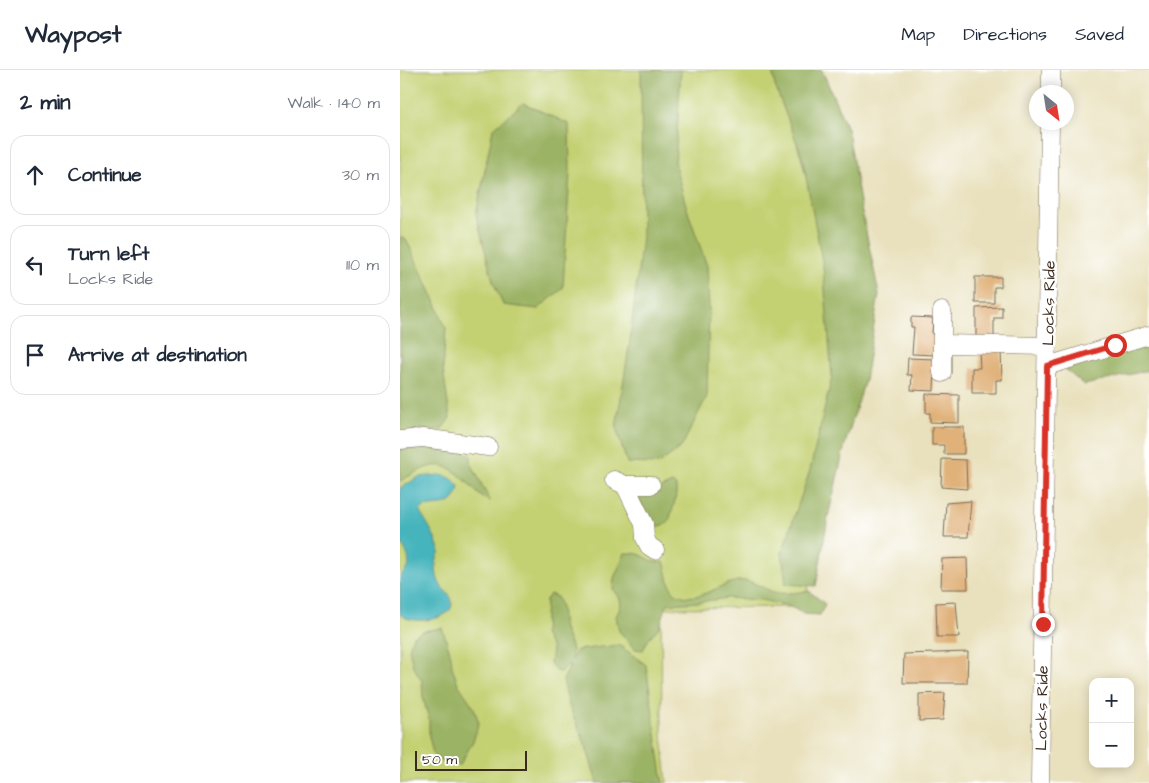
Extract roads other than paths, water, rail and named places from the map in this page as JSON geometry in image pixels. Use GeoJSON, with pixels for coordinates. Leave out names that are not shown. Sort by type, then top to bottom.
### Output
{"type":"FeatureCollection","features":[{"type":"Feature","properties":{"kind":"street"},"geometry":{"type":"LineString","coordinates":[[1050,85],[1051,70]]}},
{"type":"Feature","properties":{"kind":"street","name":"Locks Ride"},"geometry":{"type":"LineString","coordinates":[[1040,783],[1050,130]]}},
{"type":"Feature","properties":{"kind":"street"},"geometry":{"type":"LineString","coordinates":[[942,311],[942,373]]}},
{"type":"Feature","properties":{"kind":"street"},"geometry":{"type":"LineString","coordinates":[[1047,366],[1149,335]]}},
{"type":"Feature","properties":{"kind":"street"},"geometry":{"type":"LineString","coordinates":[[943,344],[1048,346]]}},
{"type":"Feature","properties":{"kind":"street"},"geometry":{"type":"LineString","coordinates":[[400,440],[423,438],[488,447]]}},
{"type":"Feature","properties":{"kind":"street"},"geometry":{"type":"LineString","coordinates":[[651,485],[620,483],[644,524],[649,546],[655,550]]}},
{"type":"Feature","properties":{"kind":"water"},"geometry":{"type":"Polygon","coordinates":[[[439,475],[451,478],[455,482],[459,487],[457,494],[450,502],[423,507],[420,512],[438,545],[439,553],[436,571],[441,586],[451,597],[451,609],[441,617],[434,619],[418,620],[406,618],[400,614],[400,577],[409,566],[408,556],[400,541],[400,488],[419,477],[439,475]]]}}]}
